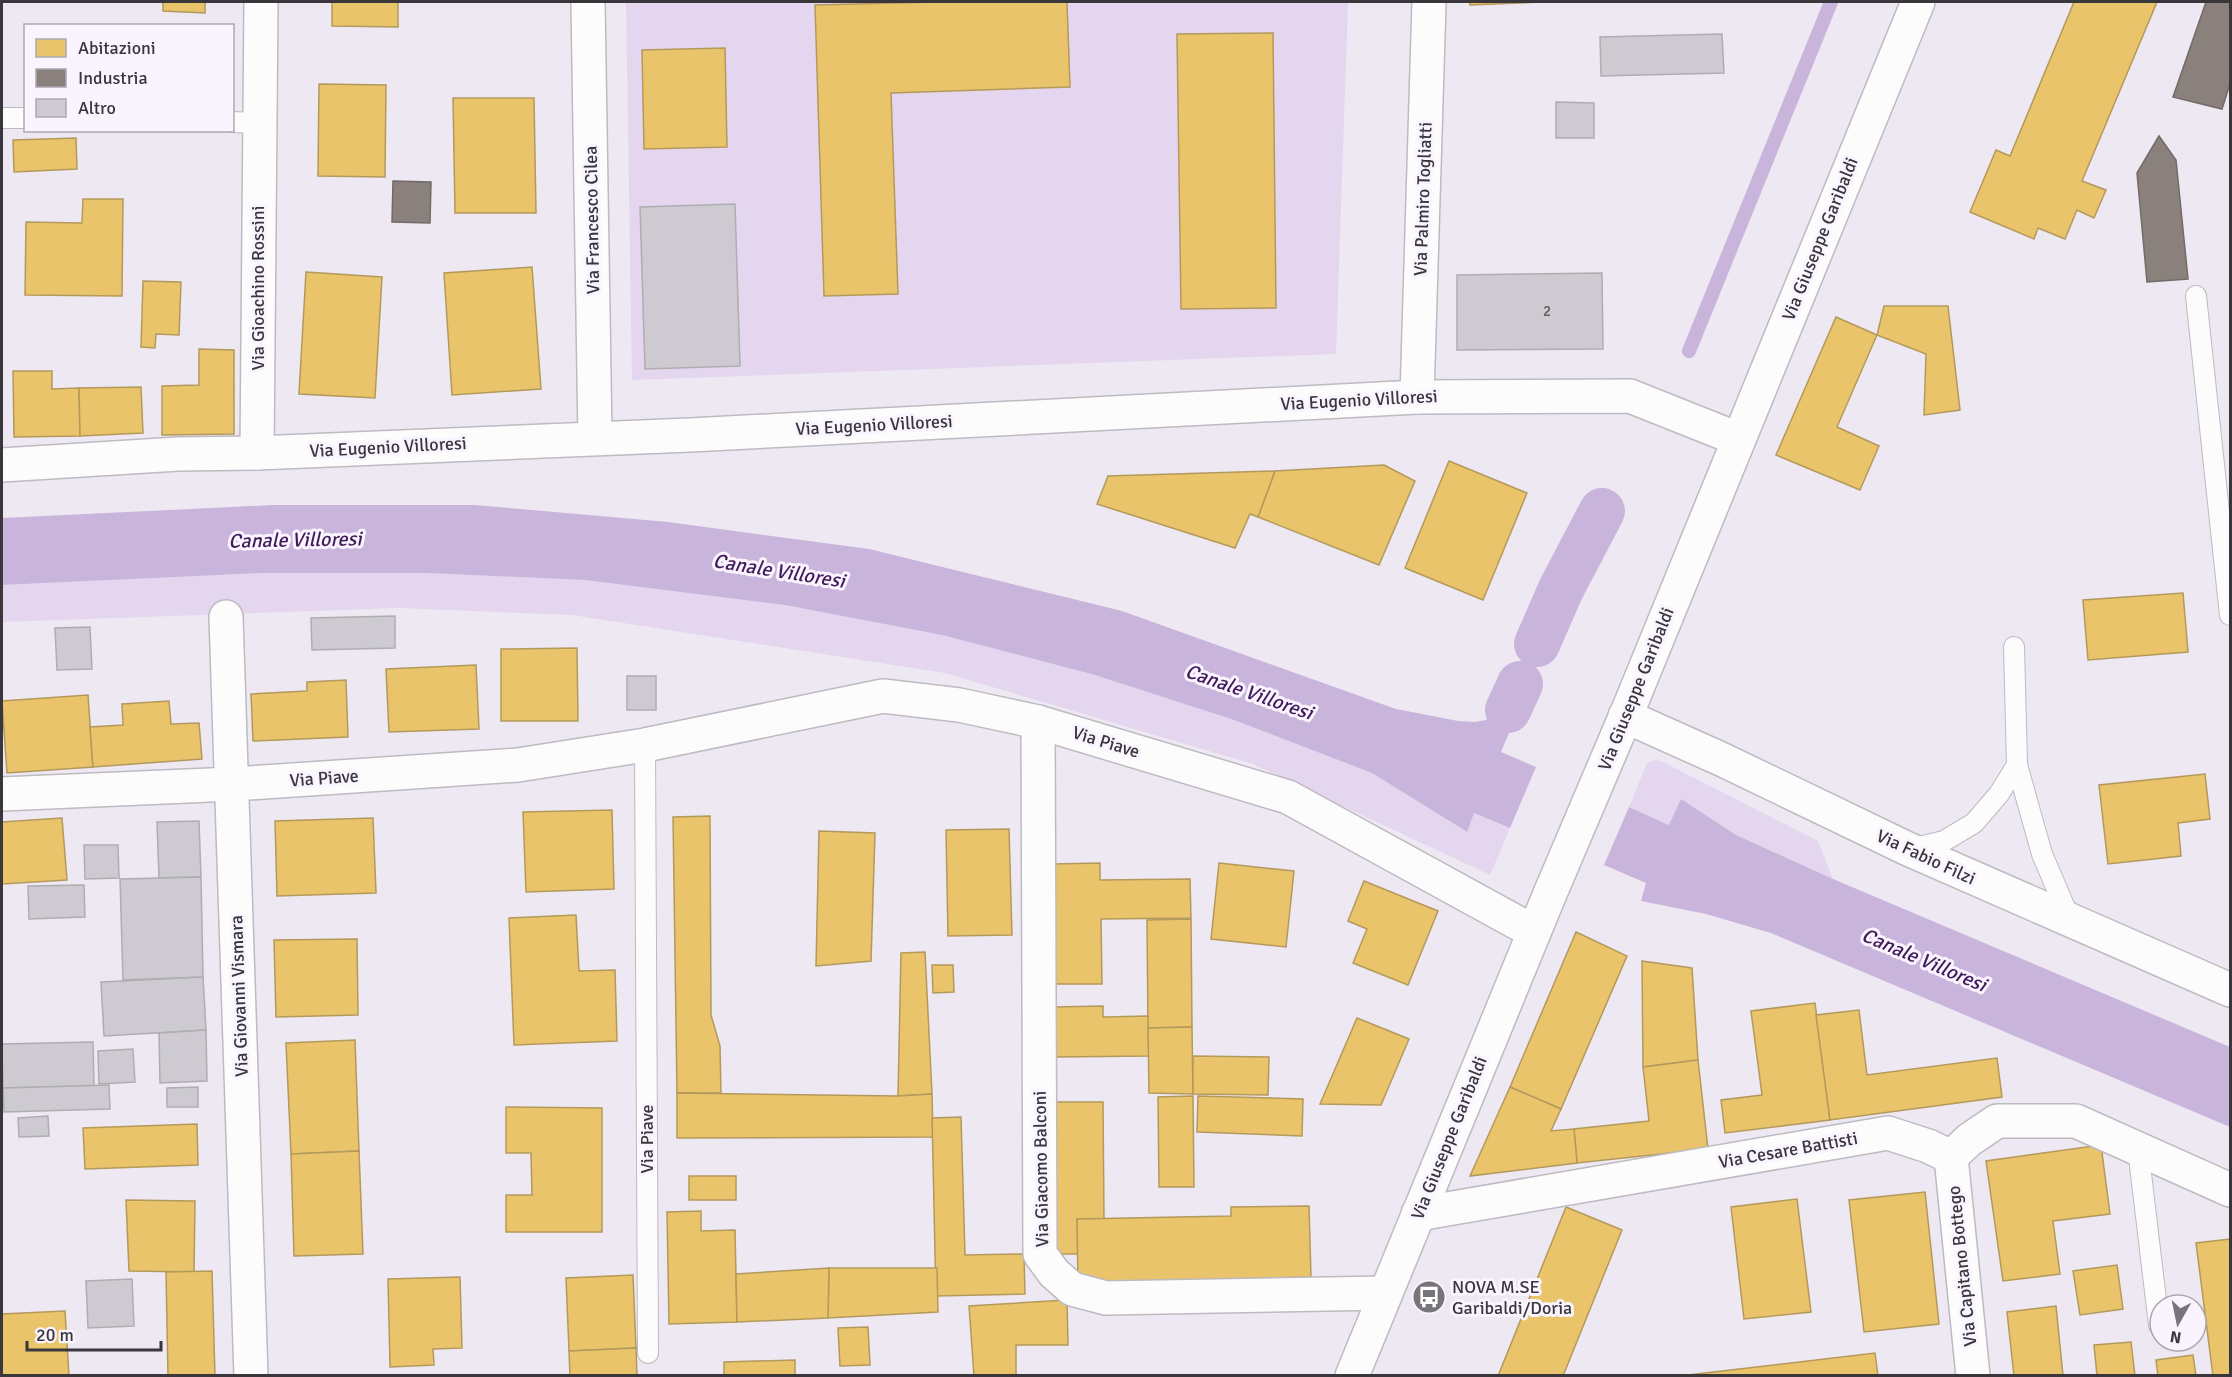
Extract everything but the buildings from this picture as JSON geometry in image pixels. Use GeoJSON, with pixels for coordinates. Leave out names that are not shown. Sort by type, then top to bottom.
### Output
{"type":"FeatureCollection","features":[{"type":"Feature","properties":{"kind":"street","name":"Via Gioachino Rossini"},"geometry":{"type":"LineString","coordinates":[[257,453],[245,122],[261,2]]}},
{"type":"Feature","properties":{"kind":"street","name":"Via Francesco Cilea"},"geometry":{"type":"LineString","coordinates":[[588,2],[595,438]]}},
{"type":"Feature","properties":{"kind":"street","name":"Via Palmiro Togliatti"},"geometry":{"type":"LineString","coordinates":[[1417,397],[1429,2]]}},
{"type":"Feature","properties":{"kind":"street","name":"Via Giuseppe Garibaldi"},"geometry":{"type":"LineString","coordinates":[[1352,1376],[1918,2]]}},
{"type":"Feature","properties":{"kind":"street","name":"Via Eugenio Villoresi"},"geometry":{"type":"LineString","coordinates":[[2,465],[178,454],[257,453],[690,435],[1417,397],[1630,396],[1738,439]]}},
{"type":"Feature","properties":{"kind":"street","name":"Via Giovanni Vismara"},"geometry":{"type":"LineString","coordinates":[[226,617],[251,1376]]}},
{"type":"Feature","properties":{"kind":"street","name":"Via Piave"},"geometry":{"type":"LineString","coordinates":[[2,794],[233,784],[518,765],[645,745],[883,696],[959,705],[1038,722],[1288,797],[1534,932]]}},
{"type":"Feature","properties":{"kind":"street","name":"Via Fabio Filzi"},"geometry":{"type":"LineString","coordinates":[[1625,716],[1721,759],[1908,849],[2230,990]]}},
{"type":"Feature","properties":{"kind":"street","name":"Via Giacomo Balconi"},"geometry":{"type":"LineString","coordinates":[[1038,722],[1040,1254],[1054,1273],[1071,1289],[1106,1298],[1385,1293]]}},
{"type":"Feature","properties":{"kind":"street"},"geometry":{"type":"LineString","coordinates":[[1951,1157],[1969,1140],[1997,1121],[2076,1121],[2230,1190]]}},
{"type":"Feature","properties":{"kind":"street","name":"Via Cesare Battisti"},"geometry":{"type":"LineString","coordinates":[[1418,1214],[1888,1133],[1928,1146],[1951,1157]]}},
{"type":"Feature","properties":{"kind":"street","name":"Via Capitano Bottego"},"geometry":{"type":"LineString","coordinates":[[1951,1157],[1972,1376]]}},
{"type":"Feature","properties":{"kind":"lane"},"geometry":{"type":"LineString","coordinates":[[2,118],[24,118]]}},
{"type":"Feature","properties":{"kind":"lane"},"geometry":{"type":"LineString","coordinates":[[2196,296],[2230,615]]}},
{"type":"Feature","properties":{"kind":"lane"},"geometry":{"type":"LineString","coordinates":[[2014,647],[2018,765],[2043,854],[2072,922]]}},
{"type":"Feature","properties":{"kind":"lane","name":"Via Piave"},"geometry":{"type":"LineString","coordinates":[[645,745],[648,1353]]}},
{"type":"Feature","properties":{"kind":"lane"},"geometry":{"type":"LineString","coordinates":[[1908,849],[1944,841],[1974,823],[1999,794],[2018,765]]}},
{"type":"Feature","properties":{"kind":"lane"},"geometry":{"type":"LineString","coordinates":[[2138,1149],[2154,1293]]}},
{"type":"Feature","properties":{"kind":"shaded area"},"geometry":{"type":"Polygon","coordinates":[[[626,2],[1348,2],[1336,354],[632,380],[626,2]]]}},
{"type":"Feature","properties":{"kind":"shaded area"},"geometry":{"type":"Polygon","coordinates":[[[261,573],[427,573],[585,580],[785,605],[942,635],[1095,675],[1234,720],[1372,773],[1466,832],[1474,813],[1510,828],[1490,875],[1253,764],[945,673],[572,615],[398,608],[2,622],[2,585],[261,573]]]}},
{"type":"Feature","properties":{"kind":"shaded area"},"geometry":{"type":"Polygon","coordinates":[[[1655,760],[1818,841],[1833,879],[1736,835],[1681,799],[1670,825],[1629,807],[1647,763],[1655,760]]]}},
{"type":"Feature","properties":{"kind":"water","name":"Canale Villoresi"},"geometry":{"type":"Polygon","coordinates":[[[274,505],[475,505],[668,522],[869,549],[1122,611],[1396,709],[1458,721],[1475,722],[1491,719],[1511,728],[1501,752],[1536,767],[1510,828],[1474,813],[1467,832],[1372,773],[1234,720],[1095,675],[942,635],[785,605],[585,580],[427,573],[261,573],[2,585],[2,518],[274,505]]]}},
{"type":"Feature","properties":{"kind":"water","name":"Canale Villoresi"},"geometry":{"type":"Polygon","coordinates":[[[1681,799],[1736,835],[1833,879],[2230,1047],[2230,1127],[1771,933],[1706,914],[1641,901],[1646,883],[1604,865],[1629,807],[1669,825],[1681,799]]]}},
{"type":"Feature","properties":{"kind":"waterway"},"geometry":{"type":"LineString","coordinates":[[1689,351],[1831,2]]}},
{"type":"Feature","properties":{"kind":"waterway"},"geometry":{"type":"LineString","coordinates":[[1537,644],[1561,589],[1602,511]]}},
{"type":"Feature","properties":{"kind":"waterway"},"geometry":{"type":"LineString","coordinates":[[1508,710],[1520,684]]}},
{"type":"Feature","properties":{"kind":"place","name":"NOVA M.SE Garibaldi/Doria"},"geometry":{"type":"Point","coordinates":[1429,1297]}}]}
